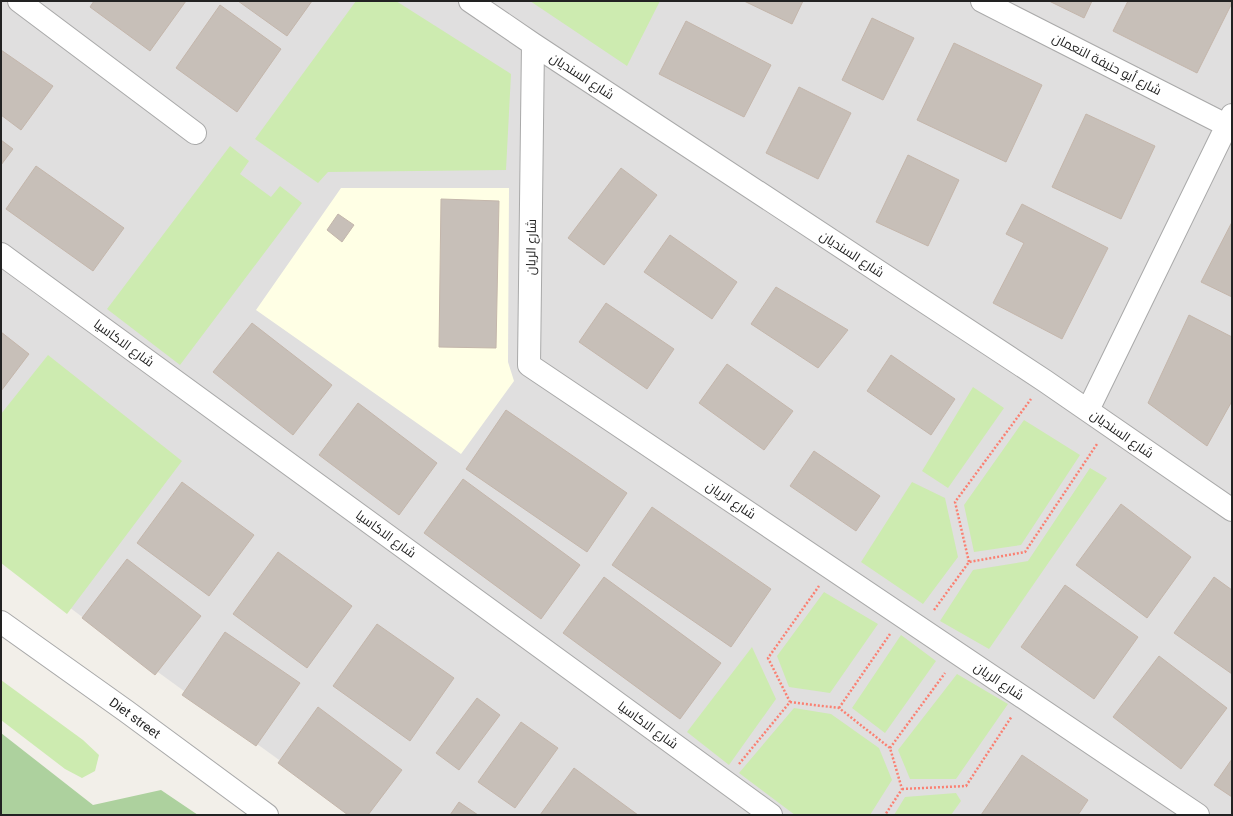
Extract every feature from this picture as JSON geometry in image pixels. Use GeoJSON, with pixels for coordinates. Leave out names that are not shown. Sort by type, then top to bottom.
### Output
{"type":"FeatureCollection","features":[{"type":"Feature","properties":{"kind":"street"},"geometry":{"type":"LineString","coordinates":[[19,1],[195,133]]}},
{"type":"Feature","properties":{"kind":"street","name":"شارع السنديان"},"geometry":{"type":"LineString","coordinates":[[470,1],[1045,381],[1232,510]]}},
{"type":"Feature","properties":{"kind":"street","name":"شارع أبو حنيفة النعمان"},"geometry":{"type":"LineString","coordinates":[[982,1],[1230,123]]}},
{"type":"Feature","properties":{"kind":"street","name":"شارع الريان"},"geometry":{"type":"LineString","coordinates":[[533,44],[529,364],[1198,815]]}},
{"type":"Feature","properties":{"kind":"street"},"geometry":{"type":"LineString","coordinates":[[1088,410],[1230,123]]}},
{"type":"Feature","properties":{"kind":"street","name":"شارع الاكاسيا"},"geometry":{"type":"LineString","coordinates":[[1,254],[771,815]]}},
{"type":"Feature","properties":{"kind":"street","name":"Diet street"},"geometry":{"type":"LineString","coordinates":[[1,622],[126,711],[267,815]]}},
{"type":"Feature","properties":{"kind":"path"},"geometry":{"type":"LineString","coordinates":[[969,562],[955,502],[1045,381]]}},
{"type":"Feature","properties":{"kind":"path"},"geometry":{"type":"LineString","coordinates":[[920,628],[969,562],[1025,552],[1110,425]]}},
{"type":"Feature","properties":{"kind":"path"},"geometry":{"type":"LineString","coordinates":[[790,702],[768,658],[832,568]]}},
{"type":"Feature","properties":{"kind":"path"},"geometry":{"type":"LineString","coordinates":[[839,708],[902,616]]}},
{"type":"Feature","properties":{"kind":"path"},"geometry":{"type":"LineString","coordinates":[[890,748],[959,654]]}},
{"type":"Feature","properties":{"kind":"path"},"geometry":{"type":"LineString","coordinates":[[902,789],[966,786],[1024,698]]}},
{"type":"Feature","properties":{"kind":"path"},"geometry":{"type":"LineString","coordinates":[[725,782],[790,702]]}},
{"type":"Feature","properties":{"kind":"path"},"geometry":{"type":"LineString","coordinates":[[790,702],[839,708],[890,748],[902,789],[885,815]]}},
{"type":"Feature","properties":{"kind":"shaded area"},"geometry":{"type":"Polygon","coordinates":[[[1,1],[1232,1],[1232,815],[355,815],[89,622],[1,556],[1,1]]]}},
{"type":"Feature","properties":{"kind":"shaded area"},"geometry":{"type":"Polygon","coordinates":[[[341,188],[509,188],[508,362],[514,381],[461,454],[256,310],[341,188]]]}},
{"type":"Feature","properties":{"kind":"green space"},"geometry":{"type":"Polygon","coordinates":[[[356,1],[396,1],[511,74],[506,170],[328,172],[318,183],[255,139],[356,1]]]}},
{"type":"Feature","properties":{"kind":"green space"},"geometry":{"type":"Polygon","coordinates":[[[530,1],[660,1],[627,66],[530,1]]]}},
{"type":"Feature","properties":{"kind":"green space"},"geometry":{"type":"Polygon","coordinates":[[[230,146],[249,161],[240,174],[271,197],[280,186],[302,203],[180,365],[107,309],[230,146]]]}},
{"type":"Feature","properties":{"kind":"green space"},"geometry":{"type":"Polygon","coordinates":[[[48,355],[182,461],[67,614],[1,563],[1,414],[48,355]]]}},
{"type":"Feature","properties":{"kind":"green space"},"geometry":{"type":"Polygon","coordinates":[[[973,387],[1004,408],[948,488],[922,471],[973,387]]]}},
{"type":"Feature","properties":{"kind":"green space"},"geometry":{"type":"Polygon","coordinates":[[[1024,420],[1080,455],[1021,545],[974,552],[964,505],[1024,420]]]}},
{"type":"Feature","properties":{"kind":"green space"},"geometry":{"type":"Polygon","coordinates":[[[1090,468],[1107,478],[989,649],[940,621],[973,570],[1028,561],[1090,468]]]}},
{"type":"Feature","properties":{"kind":"green space"},"geometry":{"type":"Polygon","coordinates":[[[912,482],[945,498],[958,557],[923,604],[861,562],[912,482]]]}},
{"type":"Feature","properties":{"kind":"green space"},"geometry":{"type":"Polygon","coordinates":[[[824,592],[878,624],[830,693],[789,687],[777,656],[824,592]]]}},
{"type":"Feature","properties":{"kind":"green space"},"geometry":{"type":"Polygon","coordinates":[[[901,635],[936,661],[885,733],[852,708],[901,635]]]}},
{"type":"Feature","properties":{"kind":"green space"},"geometry":{"type":"Polygon","coordinates":[[[752,647],[776,699],[729,765],[687,732],[752,647]]]}},
{"type":"Feature","properties":{"kind":"green space"},"geometry":{"type":"Polygon","coordinates":[[[957,674],[1008,704],[956,779],[910,779],[898,750],[957,674]]]}},
{"type":"Feature","properties":{"kind":"green space"},"geometry":{"type":"Polygon","coordinates":[[[1,680],[83,740],[99,755],[95,771],[82,778],[65,769],[1,720],[1,680]]]}},
{"type":"Feature","properties":{"kind":"green space"},"geometry":{"type":"Polygon","coordinates":[[[794,708],[831,714],[879,748],[892,780],[870,815],[795,815],[739,773],[794,708]]]}},
{"type":"Feature","properties":{"kind":"green space"},"geometry":{"type":"Polygon","coordinates":[[[1,733],[93,805],[161,790],[198,815],[1,815],[1,733]]]}},
{"type":"Feature","properties":{"kind":"green space"},"geometry":{"type":"Polygon","coordinates":[[[956,793],[961,801],[951,815],[894,815],[905,797],[956,793]]]}},
{"type":"Feature","properties":{"kind":"building"},"geometry":{"type":"Polygon","coordinates":[[[94,1],[186,1],[150,51],[90,7],[94,1]]]}},
{"type":"Feature","properties":{"kind":"building"},"geometry":{"type":"Polygon","coordinates":[[[238,1],[312,1],[287,36],[238,1]]]}},
{"type":"Feature","properties":{"kind":"building"},"geometry":{"type":"Polygon","coordinates":[[[744,1],[803,1],[792,24],[744,1]]]}},
{"type":"Feature","properties":{"kind":"building"},"geometry":{"type":"Polygon","coordinates":[[[1049,1],[1092,1],[1084,18],[1049,1]]]}},
{"type":"Feature","properties":{"kind":"building"},"geometry":{"type":"Polygon","coordinates":[[[1128,1],[1227,1],[1232,3],[1197,73],[1113,31],[1128,1]]]}},
{"type":"Feature","properties":{"kind":"building"},"geometry":{"type":"Polygon","coordinates":[[[220,5],[281,49],[237,112],[176,68],[220,5]]]}},
{"type":"Feature","properties":{"kind":"building"},"geometry":{"type":"Polygon","coordinates":[[[872,18],[914,38],[883,100],[842,80],[872,18]]]}},
{"type":"Feature","properties":{"kind":"building"},"geometry":{"type":"Polygon","coordinates":[[[686,21],[771,65],[744,117],[659,74],[686,21]]]}},
{"type":"Feature","properties":{"kind":"building"},"geometry":{"type":"Polygon","coordinates":[[[954,43],[1042,85],[1006,162],[917,120],[954,43]]]}},
{"type":"Feature","properties":{"kind":"building"},"geometry":{"type":"Polygon","coordinates":[[[1,50],[53,86],[21,130],[1,115],[1,50]]]}},
{"type":"Feature","properties":{"kind":"building"},"geometry":{"type":"Polygon","coordinates":[[[799,87],[851,113],[818,179],[766,153],[799,87]]]}},
{"type":"Feature","properties":{"kind":"building"},"geometry":{"type":"Polygon","coordinates":[[[1086,114],[1155,146],[1121,219],[1052,187],[1086,114]]]}},
{"type":"Feature","properties":{"kind":"building"},"geometry":{"type":"Polygon","coordinates":[[[1,140],[13,149],[1,165],[1,140]]]}},
{"type":"Feature","properties":{"kind":"building"},"geometry":{"type":"Polygon","coordinates":[[[908,155],[959,180],[928,246],[876,222],[908,155]]]}},
{"type":"Feature","properties":{"kind":"building"},"geometry":{"type":"Polygon","coordinates":[[[36,166],[124,228],[93,271],[6,209],[36,166]]]}},
{"type":"Feature","properties":{"kind":"building"},"geometry":{"type":"Polygon","coordinates":[[[621,168],[657,195],[604,265],[568,238],[621,168]]]}},
{"type":"Feature","properties":{"kind":"building"},"geometry":{"type":"Polygon","coordinates":[[[441,199],[499,201],[496,348],[439,347],[441,199]]]}},
{"type":"Feature","properties":{"kind":"building"},"geometry":{"type":"Polygon","coordinates":[[[1022,204],[1108,248],[1062,339],[993,303],[1024,243],[1006,234],[1022,204]]]}},
{"type":"Feature","properties":{"kind":"building"},"geometry":{"type":"Polygon","coordinates":[[[338,214],[354,225],[342,242],[327,230],[338,214]]]}},
{"type":"Feature","properties":{"kind":"building"},"geometry":{"type":"Polygon","coordinates":[[[1232,222],[1232,297],[1201,282],[1232,222]]]}},
{"type":"Feature","properties":{"kind":"building"},"geometry":{"type":"Polygon","coordinates":[[[670,235],[737,282],[712,319],[644,272],[670,235]]]}},
{"type":"Feature","properties":{"kind":"building"},"geometry":{"type":"Polygon","coordinates":[[[776,287],[848,330],[818,368],[751,324],[776,287]]]}},
{"type":"Feature","properties":{"kind":"building"},"geometry":{"type":"Polygon","coordinates":[[[606,303],[674,349],[647,389],[579,342],[606,303]]]}},
{"type":"Feature","properties":{"kind":"building"},"geometry":{"type":"Polygon","coordinates":[[[1189,315],[1232,337],[1232,401],[1207,446],[1148,403],[1189,315]]]}},
{"type":"Feature","properties":{"kind":"building"},"geometry":{"type":"Polygon","coordinates":[[[252,323],[332,385],[293,435],[213,372],[252,323]]]}},
{"type":"Feature","properties":{"kind":"building"},"geometry":{"type":"Polygon","coordinates":[[[1,332],[29,354],[1,391],[1,332]]]}},
{"type":"Feature","properties":{"kind":"building"},"geometry":{"type":"Polygon","coordinates":[[[891,355],[955,399],[931,435],[867,391],[891,355]]]}},
{"type":"Feature","properties":{"kind":"building"},"geometry":{"type":"Polygon","coordinates":[[[727,364],[793,411],[764,450],[699,403],[727,364]]]}},
{"type":"Feature","properties":{"kind":"building"},"geometry":{"type":"Polygon","coordinates":[[[358,403],[437,463],[399,515],[319,455],[358,403]]]}},
{"type":"Feature","properties":{"kind":"building"},"geometry":{"type":"Polygon","coordinates":[[[506,410],[627,493],[587,552],[466,469],[506,410]]]}},
{"type":"Feature","properties":{"kind":"building"},"geometry":{"type":"Polygon","coordinates":[[[814,451],[880,496],[856,531],[790,486],[814,451]]]}},
{"type":"Feature","properties":{"kind":"building"},"geometry":{"type":"Polygon","coordinates":[[[463,479],[580,565],[541,619],[424,533],[463,479]]]}},
{"type":"Feature","properties":{"kind":"building"},"geometry":{"type":"Polygon","coordinates":[[[182,482],[254,535],[209,596],[137,543],[182,482]]]}},
{"type":"Feature","properties":{"kind":"building"},"geometry":{"type":"Polygon","coordinates":[[[1121,504],[1191,557],[1147,618],[1076,565],[1121,504]]]}},
{"type":"Feature","properties":{"kind":"building"},"geometry":{"type":"Polygon","coordinates":[[[652,507],[771,589],[731,647],[612,565],[652,507]]]}},
{"type":"Feature","properties":{"kind":"building"},"geometry":{"type":"Polygon","coordinates":[[[278,552],[352,606],[307,668],[233,614],[278,552]]]}},
{"type":"Feature","properties":{"kind":"building"},"geometry":{"type":"Polygon","coordinates":[[[127,559],[201,616],[155,675],[82,618],[127,559]]]}},
{"type":"Feature","properties":{"kind":"building"},"geometry":{"type":"Polygon","coordinates":[[[604,577],[721,663],[680,719],[563,633],[604,577]]]}},
{"type":"Feature","properties":{"kind":"building"},"geometry":{"type":"Polygon","coordinates":[[[1214,577],[1232,590],[1232,674],[1174,633],[1214,577]]]}},
{"type":"Feature","properties":{"kind":"building"},"geometry":{"type":"Polygon","coordinates":[[[1065,585],[1138,637],[1094,699],[1021,647],[1065,585]]]}},
{"type":"Feature","properties":{"kind":"building"},"geometry":{"type":"Polygon","coordinates":[[[377,624],[454,678],[410,741],[333,686],[377,624]]]}},
{"type":"Feature","properties":{"kind":"building"},"geometry":{"type":"Polygon","coordinates":[[[225,632],[300,683],[256,746],[182,695],[225,632]]]}},
{"type":"Feature","properties":{"kind":"building"},"geometry":{"type":"Polygon","coordinates":[[[1159,656],[1227,708],[1181,769],[1113,717],[1159,656]]]}},
{"type":"Feature","properties":{"kind":"building"},"geometry":{"type":"Polygon","coordinates":[[[477,698],[500,715],[459,770],[436,753],[477,698]]]}},
{"type":"Feature","properties":{"kind":"building"},"geometry":{"type":"Polygon","coordinates":[[[318,707],[402,770],[368,815],[348,815],[278,763],[318,707]]]}},
{"type":"Feature","properties":{"kind":"building"},"geometry":{"type":"Polygon","coordinates":[[[521,722],[558,748],[515,808],[478,782],[521,722]]]}},
{"type":"Feature","properties":{"kind":"building"},"geometry":{"type":"Polygon","coordinates":[[[1022,755],[1088,800],[1078,815],[981,815],[1022,755]]]}},
{"type":"Feature","properties":{"kind":"building"},"geometry":{"type":"Polygon","coordinates":[[[1232,759],[1232,797],[1214,785],[1232,759]]]}},
{"type":"Feature","properties":{"kind":"building"},"geometry":{"type":"Polygon","coordinates":[[[574,768],[638,815],[540,815],[574,768]]]}},
{"type":"Feature","properties":{"kind":"building"},"geometry":{"type":"Polygon","coordinates":[[[459,802],[478,815],[450,815],[459,802]]]}}]}
